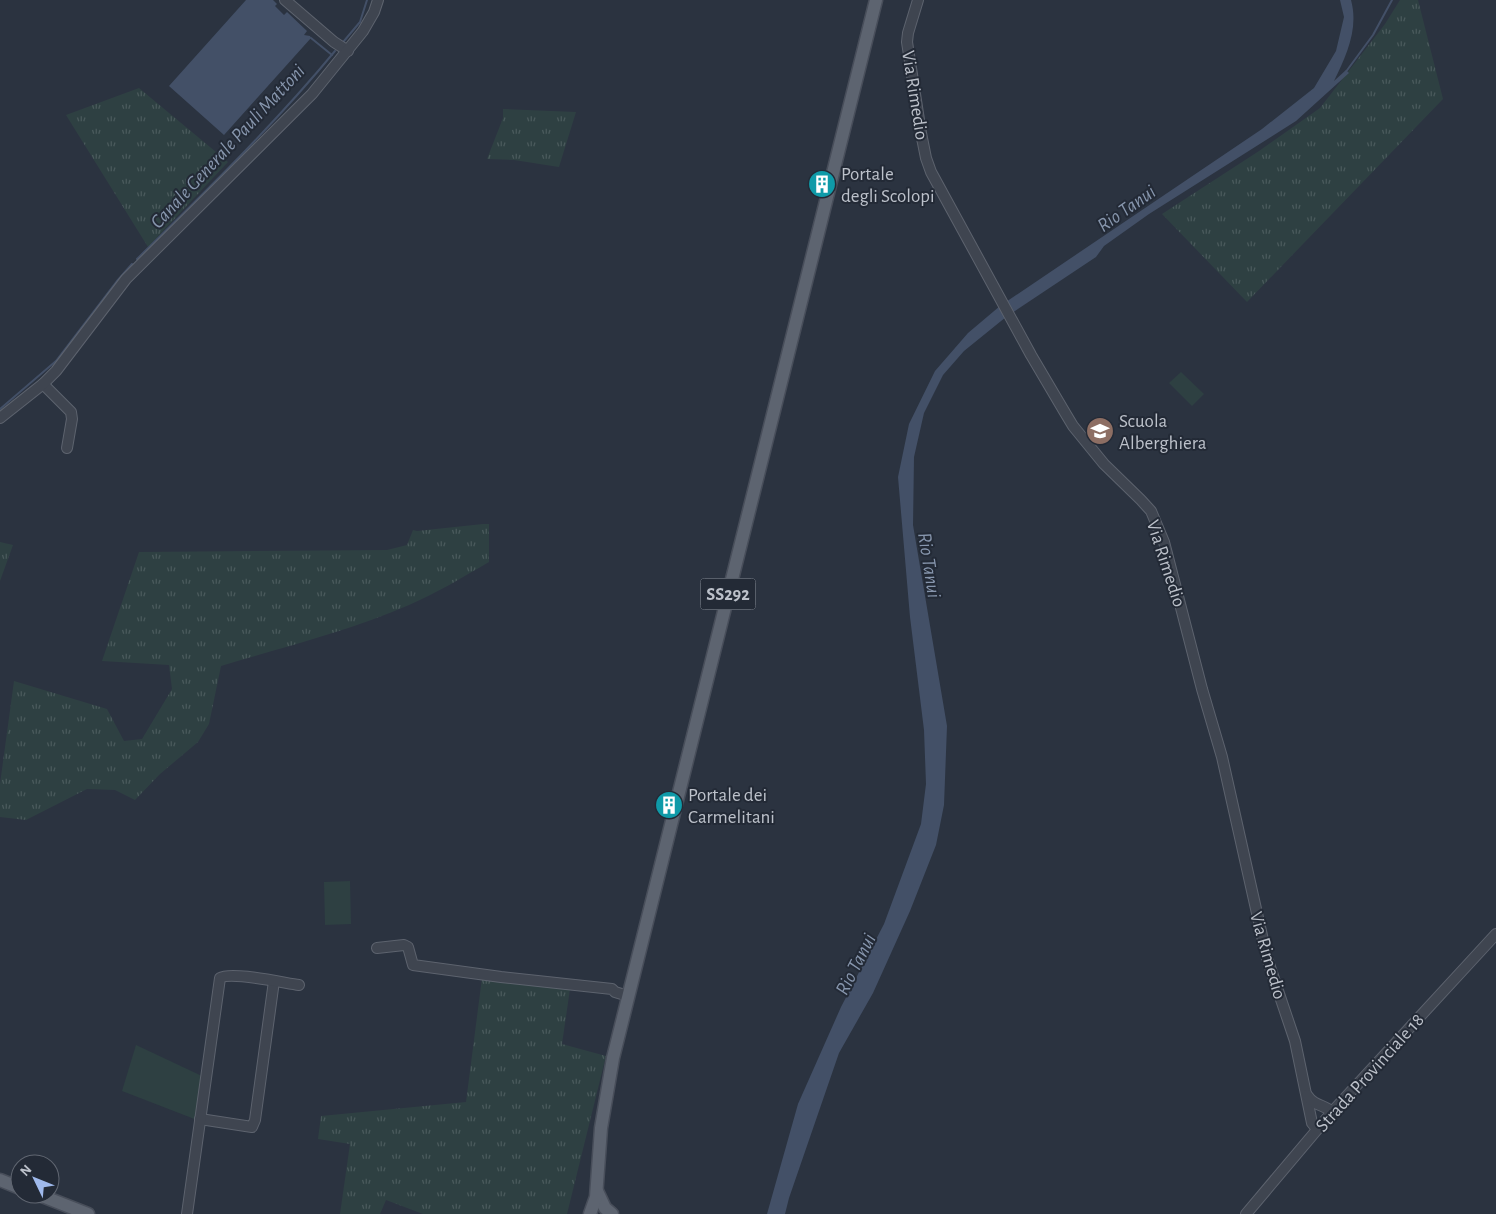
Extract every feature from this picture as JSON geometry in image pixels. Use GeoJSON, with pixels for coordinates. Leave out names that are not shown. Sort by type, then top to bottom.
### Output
{"type":"FeatureCollection","features":[{"type":"Feature","properties":{"kind":"main road","name":"SS292"},"geometry":{"type":"LineString","coordinates":[[590,1214],[597,1191],[601,1128],[613,1058],[876,0]]}},
{"type":"Feature","properties":{"kind":"main road"},"geometry":{"type":"LineString","coordinates":[[597,1191],[605,1208],[612,1214]]}},
{"type":"Feature","properties":{"kind":"main road"},"geometry":{"type":"LineString","coordinates":[[60,1203],[88,1214]]}},
{"type":"Feature","properties":{"kind":"street"},"geometry":{"type":"LineString","coordinates":[[286,0],[334,42],[348,51]]}},
{"type":"Feature","properties":{"kind":"street"},"geometry":{"type":"LineString","coordinates":[[0,418],[43,384],[67,358],[126,279],[312,94],[363,31],[374,12],[378,0]]}},
{"type":"Feature","properties":{"kind":"street","name":"Via Rimedio"},"geometry":{"type":"LineString","coordinates":[[918,0],[907,42],[926,158],[939,189],[1043,376],[1073,426],[1104,464],[1150,511],[1164,542],[1202,689],[1222,756],[1267,958],[1295,1041],[1312,1123],[1317,1129]]}},
{"type":"Feature","properties":{"kind":"street"},"geometry":{"type":"LineString","coordinates":[[43,384],[72,412],[66,442]]}},
{"type":"Feature","properties":{"kind":"street","name":"Strada Provinciale 18"},"geometry":{"type":"LineString","coordinates":[[1246,1214],[1332,1112],[1496,934]]}},
{"type":"Feature","properties":{"kind":"street"},"geometry":{"type":"LineString","coordinates":[[377,948],[404,945],[408,947],[413,965],[501,978],[612,989],[628,996]]}},
{"type":"Feature","properties":{"kind":"street"},"geometry":{"type":"LineString","coordinates":[[187,1214],[220,978],[224,975],[239,976],[299,985]]}},
{"type":"Feature","properties":{"kind":"street"},"geometry":{"type":"LineString","coordinates":[[200,1119],[252,1126],[256,1120],[274,981]]}},
{"type":"Feature","properties":{"kind":"street"},"geometry":{"type":"LineString","coordinates":[[1305,1092],[1316,1105],[1329,1109],[1332,1112]]}},
{"type":"Feature","properties":{"kind":"green space"},"geometry":{"type":"Polygon","coordinates":[[[1400,0],[1418,0],[1443,99],[1247,302],[1162,214],[1259,151],[1320,108],[1385,24],[1400,0]]]}},
{"type":"Feature","properties":{"kind":"green space"},"geometry":{"type":"Polygon","coordinates":[[[139,88],[228,162],[148,247],[66,115],[139,88]]]}},
{"type":"Feature","properties":{"kind":"green space"},"geometry":{"type":"Polygon","coordinates":[[[503,109],[576,112],[559,167],[514,160],[487,159],[503,118],[503,109]]]}},
{"type":"Feature","properties":{"kind":"green space"},"geometry":{"type":"Polygon","coordinates":[[[1181,372],[1204,394],[1192,406],[1169,383],[1181,372]]]}},
{"type":"Feature","properties":{"kind":"green space"},"geometry":{"type":"Polygon","coordinates":[[[489,524],[489,562],[440,590],[409,605],[363,623],[221,666],[209,724],[198,742],[160,774],[135,800],[115,790],[87,789],[26,820],[0,817],[0,784],[14,681],[107,709],[124,741],[142,739],[172,689],[169,665],[102,661],[139,552],[387,550],[407,545],[413,530],[489,524]]]}},
{"type":"Feature","properties":{"kind":"green space"},"geometry":{"type":"Polygon","coordinates":[[[0,542],[13,545],[0,581],[0,542]]]}},
{"type":"Feature","properties":{"kind":"green space"},"geometry":{"type":"Polygon","coordinates":[[[350,881],[351,924],[325,925],[324,882],[350,881]]]}},
{"type":"Feature","properties":{"kind":"green space"},"geometry":{"type":"Polygon","coordinates":[[[482,978],[570,989],[562,1044],[606,1056],[567,1214],[423,1214],[386,1200],[380,1214],[340,1214],[350,1144],[318,1139],[321,1116],[466,1102],[482,978]]]}},
{"type":"Feature","properties":{"kind":"green space"},"geometry":{"type":"Polygon","coordinates":[[[136,1045],[204,1077],[197,1120],[122,1091],[136,1045]]]}},
{"type":"Feature","properties":{"kind":"water"},"geometry":{"type":"Polygon","coordinates":[[[246,0],[273,0],[277,4],[275,6],[284,15],[287,12],[307,31],[304,35],[311,38],[224,135],[169,86],[246,0]]]}},
{"type":"Feature","properties":{"kind":"water"},"geometry":{"type":"Polygon","coordinates":[[[1340,0],[1351,0],[1353,21],[1347,52],[1334,81],[1346,70],[1349,73],[1296,121],[1149,214],[1104,246],[1096,257],[1006,317],[964,351],[943,375],[924,413],[914,457],[913,525],[947,726],[944,805],[936,845],[910,911],[873,993],[839,1053],[785,1214],[767,1214],[798,1104],[841,1007],[884,924],[921,824],[926,784],[924,730],[910,617],[898,477],[909,424],[935,371],[968,333],[1000,306],[1262,129],[1314,88],[1336,51],[1344,17],[1340,0]]]}},
{"type":"Feature","properties":{"kind":"waterway","name":"Canale Generale Pauli Mattoni"},"geometry":{"type":"LineString","coordinates":[[344,41],[360,22],[367,0]]}},
{"type":"Feature","properties":{"kind":"waterway"},"geometry":{"type":"LineString","coordinates":[[1345,73],[1373,35],[1392,0]]}},
{"type":"Feature","properties":{"kind":"waterway"},"geometry":{"type":"LineString","coordinates":[[311,38],[332,55]]}},
{"type":"Feature","properties":{"kind":"waterway","name":"Canale Generale Pauli Mattoni"},"geometry":{"type":"LineString","coordinates":[[137,259],[263,132],[335,51]]}},
{"type":"Feature","properties":{"kind":"waterway","name":"Canale Generale Pauli Mattoni"},"geometry":{"type":"LineString","coordinates":[[0,409],[56,361],[132,264]]}},
{"type":"Feature","properties":{"kind":"place","name":"Portale degli Scolopi"},"geometry":{"type":"Point","coordinates":[822,184]}},
{"type":"Feature","properties":{"kind":"place","name":"Scuola Alberghiera"},"geometry":{"type":"Point","coordinates":[1100,431]}},
{"type":"Feature","properties":{"kind":"place","name":"Portale dei Carmelitani"},"geometry":{"type":"Point","coordinates":[669,805]}},
{"type":"Feature","properties":{"kind":"water label","name":"Rio Tanui"},"geometry":{"type":"Point","coordinates":[1126,208]}},
{"type":"Feature","properties":{"kind":"water label","name":"Rio Tanui"},"geometry":{"type":"Point","coordinates":[930,565]}},
{"type":"Feature","properties":{"kind":"water label","name":"Rio Tanui"},"geometry":{"type":"Point","coordinates":[855,964]}}]}
